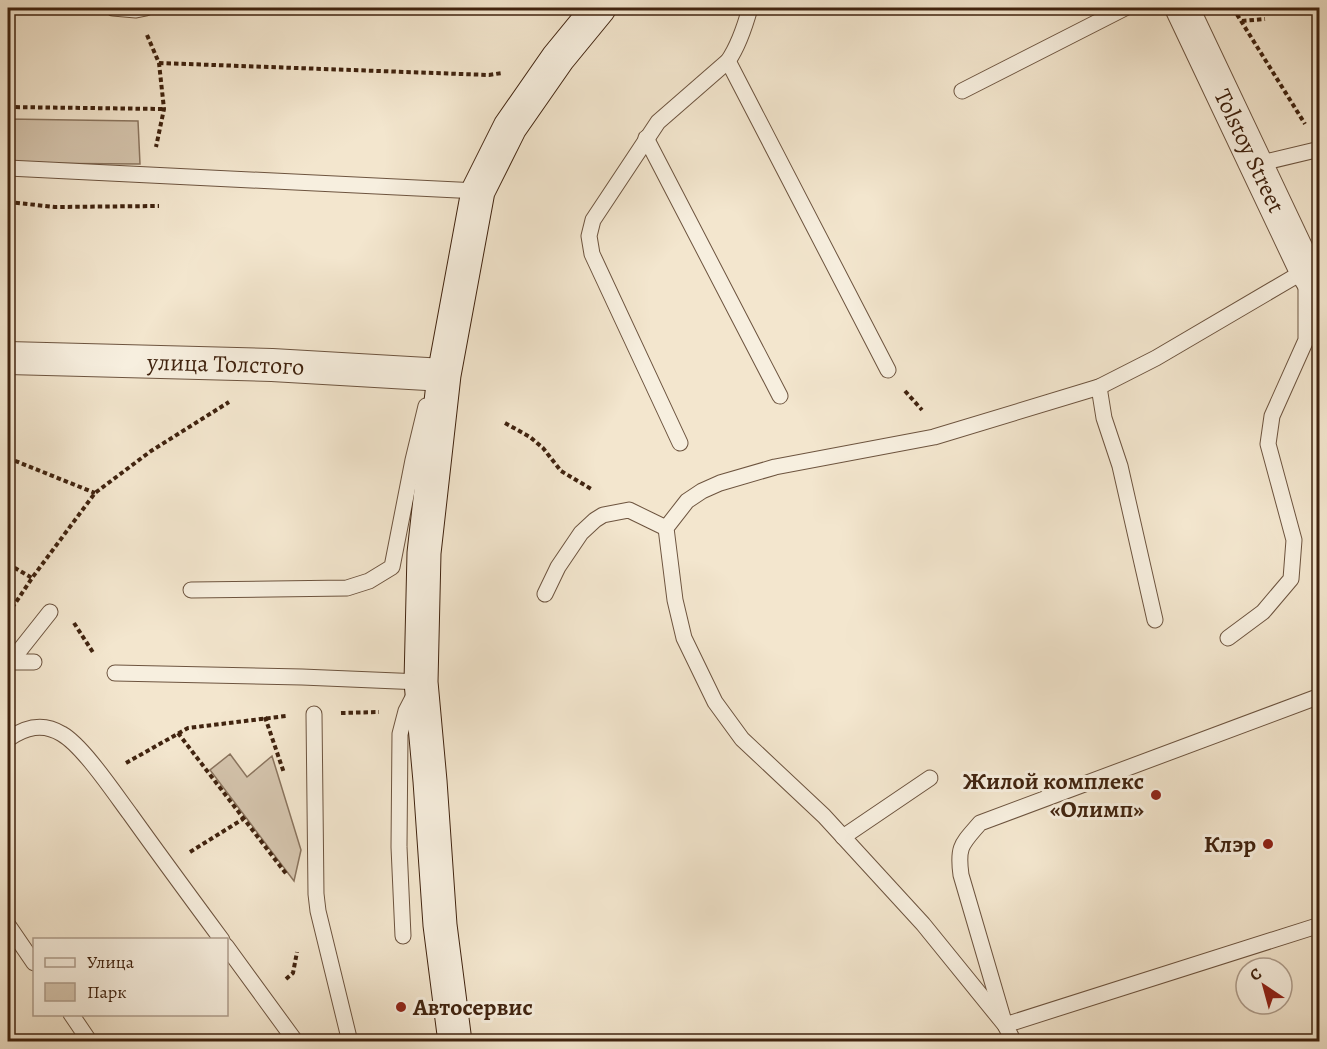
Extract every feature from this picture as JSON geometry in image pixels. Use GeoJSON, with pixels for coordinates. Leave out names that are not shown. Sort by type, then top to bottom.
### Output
{"type":"FeatureCollection","features":[{"type":"Feature","properties":{"kind":"main road"},"geometry":{"type":"LineString","coordinates":[[455,1041],[440,925],[421,682],[424,553],[444,375],[478,191],[510,127],[558,58],[598,8]]}},
{"type":"Feature","properties":{"kind":"main road","name":"Tolstoy Street"},"geometry":{"type":"LineString","coordinates":[[1182,8],[1313,281]]}},
{"type":"Feature","properties":{"kind":"street","name":"улица Толстого"},"geometry":{"type":"LineString","coordinates":[[8,358],[272,365],[444,375]]}},
{"type":"Feature","properties":{"kind":"lane"},"geometry":{"type":"LineString","coordinates":[[113,8],[141,9]]}},
{"type":"Feature","properties":{"kind":"lane"},"geometry":{"type":"LineString","coordinates":[[680,443],[592,255],[589,236],[593,220],[658,122],[728,61],[745,27],[750,8]]}},
{"type":"Feature","properties":{"kind":"lane"},"geometry":{"type":"LineString","coordinates":[[962,91],[1125,8]]}},
{"type":"Feature","properties":{"kind":"lane"},"geometry":{"type":"LineString","coordinates":[[728,61],[888,370]]}},
{"type":"Feature","properties":{"kind":"lane"},"geometry":{"type":"LineString","coordinates":[[646,138],[780,396]]}},
{"type":"Feature","properties":{"kind":"lane"},"geometry":{"type":"LineString","coordinates":[[1257,164],[1320,149]]}},
{"type":"Feature","properties":{"kind":"lane"},"geometry":{"type":"LineString","coordinates":[[8,168],[478,191]]}},
{"type":"Feature","properties":{"kind":"lane"},"geometry":{"type":"LineString","coordinates":[[1014,1041],[1005,1025],[923,924],[824,816],[742,739],[715,702],[684,638],[675,600],[666,528],[687,501],[720,483],[775,467],[941,434],[1099,387],[1313,281]]}},
{"type":"Feature","properties":{"kind":"lane"},"geometry":{"type":"LineString","coordinates":[[1228,638],[1263,612],[1291,579],[1293,540],[1268,444],[1272,416],[1306,340],[1313,281]]}},
{"type":"Feature","properties":{"kind":"lane"},"geometry":{"type":"LineString","coordinates":[[190,590],[347,588],[369,580],[392,567],[413,460],[428,399],[435,385],[444,375]]}},
{"type":"Feature","properties":{"kind":"lane"},"geometry":{"type":"LineString","coordinates":[[1099,387],[1104,418],[1120,466],[1155,620]]}},
{"type":"Feature","properties":{"kind":"lane"},"geometry":{"type":"LineString","coordinates":[[545,594],[558,567],[581,533],[603,515],[628,510],[666,528]]}},
{"type":"Feature","properties":{"kind":"lane"},"geometry":{"type":"LineString","coordinates":[[9,664],[50,612]]}},
{"type":"Feature","properties":{"kind":"lane"},"geometry":{"type":"LineString","coordinates":[[9,664],[34,662]]}},
{"type":"Feature","properties":{"kind":"lane"},"geometry":{"type":"LineString","coordinates":[[115,673],[302,676],[421,682],[406,711],[400,734],[399,847],[403,936]]}},
{"type":"Feature","properties":{"kind":"lane"},"geometry":{"type":"LineString","coordinates":[[1005,1025],[961,875],[959,858],[961,846],[981,823],[1320,696]]}},
{"type":"Feature","properties":{"kind":"lane"},"geometry":{"type":"LineString","coordinates":[[314,714],[316,894],[318,911],[350,1041]]}},
{"type":"Feature","properties":{"kind":"lane"},"geometry":{"type":"LineString","coordinates":[[8,740],[27,728],[44,727],[63,734],[102,777],[221,938]]}},
{"type":"Feature","properties":{"kind":"lane"},"geometry":{"type":"LineString","coordinates":[[843,837],[930,778]]}},
{"type":"Feature","properties":{"kind":"lane"},"geometry":{"type":"LineString","coordinates":[[8,925],[33,962]]}},
{"type":"Feature","properties":{"kind":"lane"},"geometry":{"type":"LineString","coordinates":[[1005,1025],[1320,925]]}},
{"type":"Feature","properties":{"kind":"lane"},"geometry":{"type":"LineString","coordinates":[[228,949],[296,1041]]}},
{"type":"Feature","properties":{"kind":"lane"},"geometry":{"type":"LineString","coordinates":[[71,1016],[90,1041]]}},
{"type":"Feature","properties":{"kind":"path"},"geometry":{"type":"LineString","coordinates":[[1233,8],[1308,128]]}},
{"type":"Feature","properties":{"kind":"path"},"geometry":{"type":"LineString","coordinates":[[141,9],[159,63],[164,109],[150,176]]}},
{"type":"Feature","properties":{"kind":"path"},"geometry":{"type":"LineString","coordinates":[[1242,21],[1265,19]]}},
{"type":"Feature","properties":{"kind":"path"},"geometry":{"type":"LineString","coordinates":[[159,63],[489,75]]}},
{"type":"Feature","properties":{"kind":"path"},"geometry":{"type":"LineString","coordinates":[[8,107],[164,109]]}},
{"type":"Feature","properties":{"kind":"path"},"geometry":{"type":"LineString","coordinates":[[8,614],[94,493],[151,451],[258,383],[272,365]]}},
{"type":"Feature","properties":{"kind":"path"},"geometry":{"type":"LineString","coordinates":[[888,370],[941,434]]}},
{"type":"Feature","properties":{"kind":"path"},"geometry":{"type":"LineString","coordinates":[[506,423],[537,442],[561,471]]}},
{"type":"Feature","properties":{"kind":"path"},"geometry":{"type":"LineString","coordinates":[[8,458],[94,493]]}},
{"type":"Feature","properties":{"kind":"path"},"geometry":{"type":"LineString","coordinates":[[8,564],[32,578]]}},
{"type":"Feature","properties":{"kind":"path"},"geometry":{"type":"LineString","coordinates":[[50,612],[57,610],[66,613],[77,625],[104,672],[115,673]]}},
{"type":"Feature","properties":{"kind":"path"},"geometry":{"type":"LineString","coordinates":[[314,714],[406,711]]}},
{"type":"Feature","properties":{"kind":"path"},"geometry":{"type":"LineString","coordinates":[[102,777],[188,728],[265,717]]}},
{"type":"Feature","properties":{"kind":"path"},"geometry":{"type":"LineString","coordinates":[[178,733],[292,883]]}},
{"type":"Feature","properties":{"kind":"path"},"geometry":{"type":"LineString","coordinates":[[167,866],[243,819]]}},
{"type":"Feature","properties":{"kind":"path"},"geometry":{"type":"LineString","coordinates":[[264,996],[293,973],[298,942]]}},
{"type":"Feature","properties":{"kind":"green space"},"geometry":{"type":"Polygon","coordinates":[[[8,119],[138,121],[140,164],[8,163],[8,119]]]}},
{"type":"Feature","properties":{"kind":"green space"},"geometry":{"type":"Polygon","coordinates":[[[230,754],[247,777],[272,756],[301,850],[294,881],[210,770],[230,754]]]}},
{"type":"Feature","properties":{"kind":"place","name":"Жилой комплекс «Олимп»"},"geometry":{"type":"Point","coordinates":[1156,795]}},
{"type":"Feature","properties":{"kind":"place","name":"Клэр"},"geometry":{"type":"Point","coordinates":[1268,844]}},
{"type":"Feature","properties":{"kind":"place","name":"Автосервис"},"geometry":{"type":"Point","coordinates":[401,1007]}}]}
